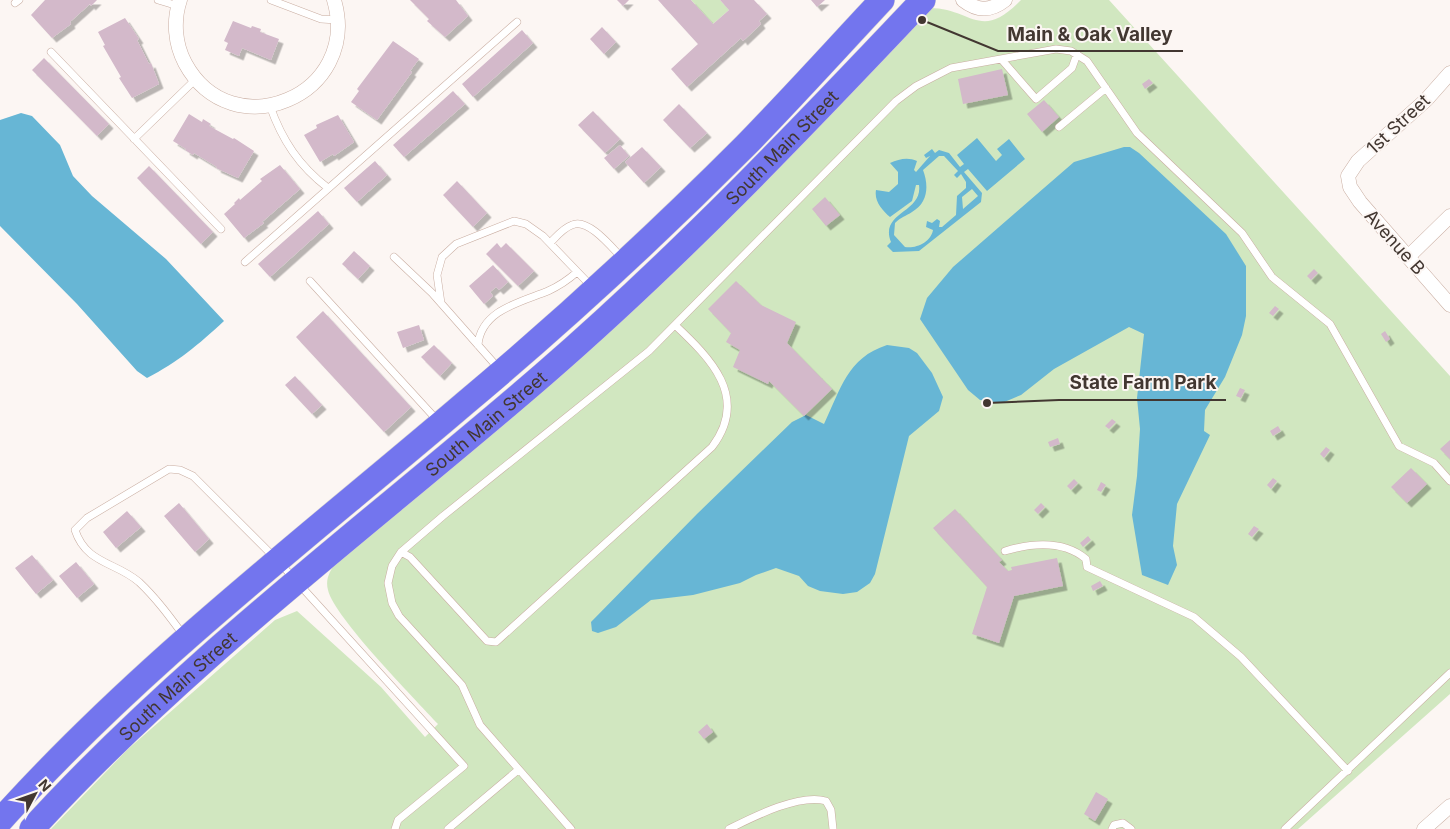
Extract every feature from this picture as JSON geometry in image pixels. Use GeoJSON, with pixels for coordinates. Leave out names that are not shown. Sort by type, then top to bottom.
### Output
{"type":"FeatureCollection","features":[{"type":"Feature","properties":{"kind":"highway","name":"South Main Street"},"geometry":{"type":"LineString","coordinates":[[32,829],[149,711],[297,583],[543,376],[647,280],[770,160],[923,0]]}},
{"type":"Feature","properties":{"kind":"highway","name":"South Main Street"},"geometry":{"type":"LineString","coordinates":[[0,821],[85,732],[186,638],[502,372],[586,281],[626,260],[746,144],[881,1]]}},
{"type":"Feature","properties":{"kind":"highway"},"geometry":{"type":"LineString","coordinates":[[626,260],[647,280]]}},
{"type":"Feature","properties":{"kind":"street"},"geometry":{"type":"LineString","coordinates":[[179,3],[176,30],[178,44],[185,63],[196,80],[217,97],[230,102],[257,107],[270,106],[296,97],[317,81],[325,71],[336,46],[338,20],[334,0]]}},
{"type":"Feature","properties":{"kind":"street"},"geometry":{"type":"LineString","coordinates":[[963,0],[974,8],[985,10],[1004,0]]}},
{"type":"Feature","properties":{"kind":"street","name":"1st Street"},"geometry":{"type":"LineString","coordinates":[[1348,176],[1358,161],[1426,100],[1450,73]]}},
{"type":"Feature","properties":{"kind":"street","name":"Avenue B"},"geometry":{"type":"LineString","coordinates":[[1348,176],[1350,187],[1360,202],[1450,305]]}},
{"type":"Feature","properties":{"kind":"street"},"geometry":{"type":"LineString","coordinates":[[1408,256],[1450,216]]}},
{"type":"Feature","properties":{"kind":"street"},"geometry":{"type":"LineString","coordinates":[[1424,829],[1450,806]]}},
{"type":"Feature","properties":{"kind":"lane"},"geometry":{"type":"LineString","coordinates":[[158,0],[179,3]]}},
{"type":"Feature","properties":{"kind":"lane"},"geometry":{"type":"LineString","coordinates":[[271,0],[321,19],[338,20]]}},
{"type":"Feature","properties":{"kind":"lane"},"geometry":{"type":"LineString","coordinates":[[245,262],[517,22]]}},
{"type":"Feature","properties":{"kind":"lane"},"geometry":{"type":"LineString","coordinates":[[571,829],[480,725],[462,685],[399,616],[392,603],[388,583],[392,566],[401,552],[443,516],[649,351],[896,101],[916,86],[951,68],[1056,49],[1071,51],[1087,61],[1137,133],[1242,233],[1272,277],[1330,324],[1399,446],[1434,463],[1450,481]]}},
{"type":"Feature","properties":{"kind":"lane"},"geometry":{"type":"LineString","coordinates":[[51,52],[221,228]]}},
{"type":"Feature","properties":{"kind":"lane"},"geometry":{"type":"LineString","coordinates":[[1002,60],[1036,99],[1072,68],[1077,54]]}},
{"type":"Feature","properties":{"kind":"lane"},"geometry":{"type":"LineString","coordinates":[[134,139],[196,80]]}},
{"type":"Feature","properties":{"kind":"lane"},"geometry":{"type":"LineString","coordinates":[[1059,127],[1106,88]]}},
{"type":"Feature","properties":{"kind":"lane"},"geometry":{"type":"LineString","coordinates":[[270,106],[277,126],[297,160],[328,188]]}},
{"type":"Feature","properties":{"kind":"lane"},"geometry":{"type":"LineString","coordinates":[[441,303],[437,285],[439,264],[442,257],[456,244],[514,221],[526,224],[550,243],[586,281]]}},
{"type":"Feature","properties":{"kind":"lane"},"geometry":{"type":"LineString","coordinates":[[550,243],[573,224],[580,224],[600,235],[626,260]]}},
{"type":"Feature","properties":{"kind":"lane"},"geometry":{"type":"LineString","coordinates":[[394,257],[441,303],[502,372]]}},
{"type":"Feature","properties":{"kind":"lane"},"geometry":{"type":"LineString","coordinates":[[310,281],[441,424]]}},
{"type":"Feature","properties":{"kind":"lane"},"geometry":{"type":"LineString","coordinates":[[478,345],[479,335],[488,321],[500,311],[564,283],[586,281]]}},
{"type":"Feature","properties":{"kind":"lane"},"geometry":{"type":"LineString","coordinates":[[401,552],[410,557],[487,641],[496,642],[701,456],[720,436],[726,413],[724,384],[710,360],[675,325]]}},
{"type":"Feature","properties":{"kind":"lane"},"geometry":{"type":"LineString","coordinates":[[186,638],[160,603],[137,581],[91,555],[79,541],[76,530],[87,518],[149,479],[169,469],[180,470],[193,476],[278,561],[464,766],[398,820],[395,829]]}},
{"type":"Feature","properties":{"kind":"lane"},"geometry":{"type":"LineString","coordinates":[[1005,550],[1040,544],[1061,545],[1079,553],[1086,559],[1087,567],[1194,617],[1241,658],[1348,771]]}},
{"type":"Feature","properties":{"kind":"lane"},"geometry":{"type":"LineString","coordinates":[[1284,829],[1348,771],[1450,673]]}},
{"type":"Feature","properties":{"kind":"lane"},"geometry":{"type":"LineString","coordinates":[[448,829],[518,770]]}},
{"type":"Feature","properties":{"kind":"lane"},"geometry":{"type":"LineString","coordinates":[[730,829],[781,806],[819,799],[826,801],[831,810],[833,829]]}},
{"type":"Feature","properties":{"kind":"lane"},"geometry":{"type":"LineString","coordinates":[[1112,829],[1114,826],[1123,823],[1131,829]]}},
{"type":"Feature","properties":{"kind":"green space"},"geometry":{"type":"Polygon","coordinates":[[[691,0],[720,0],[729,10],[713,24],[691,0]]]}},
{"type":"Feature","properties":{"kind":"green space"},"geometry":{"type":"Polygon","coordinates":[[[1021,0],[1109,0],[1450,376],[1450,694],[1298,829],[51,829],[127,750],[275,620],[297,611],[381,687],[425,737],[438,724],[359,638],[334,602],[328,590],[327,582],[336,562],[928,8],[943,9],[975,20],[985,21],[995,19],[1007,13],[1021,0]]]}},
{"type":"Feature","properties":{"kind":"water"},"geometry":{"type":"Polygon","coordinates":[[[21,113],[32,116],[60,145],[73,176],[92,196],[166,259],[224,321],[187,352],[147,378],[137,371],[77,304],[0,226],[0,120],[21,113]]]}},
{"type":"Feature","properties":{"kind":"water"},"geometry":{"type":"Polygon","coordinates":[[[977,138],[996,161],[1002,155],[997,149],[1009,139],[1025,159],[987,191],[968,169],[964,172],[982,193],[981,202],[919,251],[893,252],[887,246],[891,242],[889,232],[891,224],[915,202],[919,185],[916,185],[912,201],[890,217],[879,205],[876,198],[876,190],[889,192],[898,184],[898,172],[890,163],[904,159],[917,161],[914,170],[916,172],[930,156],[926,158],[924,155],[932,149],[935,153],[939,150],[949,153],[960,167],[964,164],[957,155],[977,138]],[[939,156],[923,170],[926,194],[921,204],[895,223],[894,235],[905,247],[918,246],[929,238],[933,230],[926,227],[927,221],[932,223],[937,219],[940,221],[939,227],[942,227],[956,215],[957,196],[966,188],[966,182],[961,174],[957,178],[954,175],[958,171],[944,156],[939,156]],[[972,189],[962,197],[963,209],[978,196],[972,189]]]}},
{"type":"Feature","properties":{"kind":"water"},"geometry":{"type":"Polygon","coordinates":[[[1124,147],[1130,147],[1139,153],[1226,234],[1246,266],[1246,316],[1242,335],[1225,377],[1205,410],[1204,431],[1210,435],[1177,504],[1173,546],[1177,565],[1168,585],[1142,575],[1132,515],[1140,429],[1137,398],[1144,334],[1129,327],[1054,369],[1021,395],[1002,403],[980,400],[968,390],[920,319],[927,298],[953,267],[1074,162],[1124,147]]]}},
{"type":"Feature","properties":{"kind":"water"},"geometry":{"type":"Polygon","coordinates":[[[887,345],[909,348],[917,353],[932,373],[943,397],[939,411],[909,436],[875,574],[870,583],[857,592],[843,594],[820,591],[808,586],[799,576],[776,568],[740,583],[693,595],[651,600],[616,627],[598,633],[592,631],[591,622],[697,514],[792,422],[806,415],[824,424],[841,387],[854,366],[874,351],[887,345]]]}},
{"type":"Feature","properties":{"kind":"building"},"geometry":{"type":"Polygon","coordinates":[[[45,0],[97,0],[70,22],[71,24],[52,38],[31,15],[45,0]]]}},
{"type":"Feature","properties":{"kind":"building"},"geometry":{"type":"Polygon","coordinates":[[[410,0],[456,0],[468,16],[445,37],[427,21],[429,19],[410,0]]]}},
{"type":"Feature","properties":{"kind":"building"},"geometry":{"type":"Polygon","coordinates":[[[617,0],[629,0],[623,6],[617,0]]]}},
{"type":"Feature","properties":{"kind":"building"},"geometry":{"type":"Polygon","coordinates":[[[658,0],[691,0],[713,24],[729,10],[720,0],[754,0],[767,14],[759,21],[761,24],[743,41],[741,38],[687,87],[671,69],[698,44],[658,0]]]}},
{"type":"Feature","properties":{"kind":"building"},"geometry":{"type":"Polygon","coordinates":[[[811,0],[825,0],[817,7],[811,0]]]}},
{"type":"Feature","properties":{"kind":"building"},"geometry":{"type":"Polygon","coordinates":[[[125,18],[139,39],[137,40],[149,64],[151,63],[159,84],[132,98],[119,78],[121,77],[103,46],[105,45],[98,32],[125,18]]]}},
{"type":"Feature","properties":{"kind":"building"},"geometry":{"type":"Polygon","coordinates":[[[233,21],[251,28],[252,26],[261,29],[260,32],[279,39],[271,60],[242,48],[239,56],[225,50],[228,43],[224,41],[233,21]]]}},
{"type":"Feature","properties":{"kind":"building"},"geometry":{"type":"Polygon","coordinates":[[[602,27],[616,42],[604,54],[590,39],[602,27]]]}},
{"type":"Feature","properties":{"kind":"building"},"geometry":{"type":"Polygon","coordinates":[[[522,30],[533,43],[473,97],[462,84],[522,30]]]}},
{"type":"Feature","properties":{"kind":"building"},"geometry":{"type":"Polygon","coordinates":[[[393,41],[419,59],[410,71],[412,72],[377,120],[351,102],[359,91],[357,89],[393,41]]]}},
{"type":"Feature","properties":{"kind":"building"},"geometry":{"type":"Polygon","coordinates":[[[44,58],[109,124],[97,136],[32,70],[44,58]]]}},
{"type":"Feature","properties":{"kind":"building"},"geometry":{"type":"Polygon","coordinates":[[[1002,69],[1008,95],[963,104],[958,79],[1002,69]]]}},
{"type":"Feature","properties":{"kind":"building"},"geometry":{"type":"Polygon","coordinates":[[[1149,79],[1153,83],[1145,89],[1142,84],[1149,79]]]}},
{"type":"Feature","properties":{"kind":"building"},"geometry":{"type":"Polygon","coordinates":[[[453,91],[465,104],[404,157],[393,145],[453,91]]]}},
{"type":"Feature","properties":{"kind":"building"},"geometry":{"type":"Polygon","coordinates":[[[1044,100],[1059,117],[1042,132],[1027,114],[1044,100]]]}},
{"type":"Feature","properties":{"kind":"building"},"geometry":{"type":"Polygon","coordinates":[[[679,104],[707,133],[690,148],[663,120],[679,104]]]}},
{"type":"Feature","properties":{"kind":"building"},"geometry":{"type":"Polygon","coordinates":[[[593,111],[620,139],[605,153],[578,125],[593,111]]]}},
{"type":"Feature","properties":{"kind":"building"},"geometry":{"type":"Polygon","coordinates":[[[189,114],[202,122],[203,119],[211,124],[209,126],[234,138],[254,151],[238,178],[216,168],[194,153],[193,155],[173,141],[189,114]]]}},
{"type":"Feature","properties":{"kind":"building"},"geometry":{"type":"Polygon","coordinates":[[[338,115],[354,142],[334,156],[333,154],[320,162],[304,135],[317,128],[316,125],[338,115]]]}},
{"type":"Feature","properties":{"kind":"building"},"geometry":{"type":"Polygon","coordinates":[[[620,145],[629,156],[614,169],[604,158],[620,145]]]}},
{"type":"Feature","properties":{"kind":"building"},"geometry":{"type":"Polygon","coordinates":[[[642,147],[661,167],[644,183],[625,162],[642,147]]]}},
{"type":"Feature","properties":{"kind":"building"},"geometry":{"type":"Polygon","coordinates":[[[375,161],[387,175],[357,202],[344,188],[375,161]]]}},
{"type":"Feature","properties":{"kind":"building"},"geometry":{"type":"Polygon","coordinates":[[[280,165],[300,189],[262,222],[264,223],[244,238],[224,214],[239,198],[240,200],[262,181],[260,179],[280,165]]]}},
{"type":"Feature","properties":{"kind":"building"},"geometry":{"type":"Polygon","coordinates":[[[149,166],[213,232],[201,244],[137,178],[149,166]]]}},
{"type":"Feature","properties":{"kind":"building"},"geometry":{"type":"Polygon","coordinates":[[[457,181],[487,213],[473,227],[443,195],[457,181]]]}},
{"type":"Feature","properties":{"kind":"building"},"geometry":{"type":"Polygon","coordinates":[[[825,197],[840,215],[826,226],[812,209],[825,197]]]}},
{"type":"Feature","properties":{"kind":"building"},"geometry":{"type":"Polygon","coordinates":[[[318,211],[329,224],[270,277],[258,264],[318,211]]]}},
{"type":"Feature","properties":{"kind":"building"},"geometry":{"type":"Polygon","coordinates":[[[497,243],[501,248],[506,243],[534,271],[518,286],[486,254],[497,243]]]}},
{"type":"Feature","properties":{"kind":"building"},"geometry":{"type":"Polygon","coordinates":[[[354,251],[370,266],[358,279],[342,264],[354,251]]]}},
{"type":"Feature","properties":{"kind":"building"},"geometry":{"type":"Polygon","coordinates":[[[493,265],[508,282],[499,290],[496,287],[490,292],[493,296],[484,304],[469,286],[493,265]]]}},
{"type":"Feature","properties":{"kind":"building"},"geometry":{"type":"Polygon","coordinates":[[[1314,269],[1318,273],[1311,280],[1307,276],[1314,269]]]}},
{"type":"Feature","properties":{"kind":"building"},"geometry":{"type":"Polygon","coordinates":[[[736,281],[761,305],[796,322],[787,343],[832,389],[804,416],[769,381],[768,384],[733,367],[740,350],[726,342],[731,333],[708,309],[736,281]]]}},
{"type":"Feature","properties":{"kind":"building"},"geometry":{"type":"Polygon","coordinates":[[[1275,306],[1279,309],[1273,316],[1269,313],[1275,306]]]}},
{"type":"Feature","properties":{"kind":"building"},"geometry":{"type":"Polygon","coordinates":[[[323,311],[411,407],[384,432],[296,337],[323,311]]]}},
{"type":"Feature","properties":{"kind":"building"},"geometry":{"type":"Polygon","coordinates":[[[419,325],[424,340],[403,348],[397,332],[419,325]]]}},
{"type":"Feature","properties":{"kind":"building"},"geometry":{"type":"Polygon","coordinates":[[[1385,331],[1390,339],[1386,342],[1381,334],[1385,331]]]}},
{"type":"Feature","properties":{"kind":"building"},"geometry":{"type":"Polygon","coordinates":[[[434,345],[452,363],[440,376],[421,357],[434,345]]]}},
{"type":"Feature","properties":{"kind":"building"},"geometry":{"type":"Polygon","coordinates":[[[295,376],[322,405],[312,414],[285,385],[295,376]]]}},
{"type":"Feature","properties":{"kind":"building"},"geometry":{"type":"Polygon","coordinates":[[[1240,388],[1245,390],[1241,398],[1236,396],[1240,388]]]}},
{"type":"Feature","properties":{"kind":"building"},"geometry":{"type":"Polygon","coordinates":[[[1112,419],[1116,422],[1109,429],[1105,426],[1112,419]]]}},
{"type":"Feature","properties":{"kind":"building"},"geometry":{"type":"Polygon","coordinates":[[[1278,426],[1281,431],[1273,436],[1270,431],[1278,426]]]}},
{"type":"Feature","properties":{"kind":"building"},"geometry":{"type":"Polygon","coordinates":[[[1058,438],[1060,444],[1050,447],[1048,442],[1058,438]]]}},
{"type":"Feature","properties":{"kind":"building"},"geometry":{"type":"Polygon","coordinates":[[[1450,440],[1450,459],[1440,449],[1450,440]]]}},
{"type":"Feature","properties":{"kind":"building"},"geometry":{"type":"Polygon","coordinates":[[[1326,447],[1330,450],[1324,458],[1320,454],[1326,447]]]}},
{"type":"Feature","properties":{"kind":"building"},"geometry":{"type":"Polygon","coordinates":[[[1411,468],[1427,484],[1407,503],[1391,487],[1411,468]]]}},
{"type":"Feature","properties":{"kind":"building"},"geometry":{"type":"Polygon","coordinates":[[[1273,478],[1277,481],[1271,489],[1267,485],[1273,478]]]}},
{"type":"Feature","properties":{"kind":"building"},"geometry":{"type":"Polygon","coordinates":[[[1074,479],[1078,483],[1071,490],[1067,486],[1074,479]]]}},
{"type":"Feature","properties":{"kind":"building"},"geometry":{"type":"Polygon","coordinates":[[[1101,482],[1106,485],[1101,492],[1097,490],[1101,482]]]}},
{"type":"Feature","properties":{"kind":"building"},"geometry":{"type":"Polygon","coordinates":[[[179,503],[209,539],[195,552],[164,516],[179,503]]]}},
{"type":"Feature","properties":{"kind":"building"},"geometry":{"type":"Polygon","coordinates":[[[1041,503],[1045,507],[1038,514],[1034,510],[1041,503]]]}},
{"type":"Feature","properties":{"kind":"building"},"geometry":{"type":"Polygon","coordinates":[[[955,509],[1002,560],[999,562],[1008,571],[1012,570],[1011,567],[1057,558],[1063,586],[1014,596],[999,643],[972,634],[987,587],[933,528],[955,509]]]}},
{"type":"Feature","properties":{"kind":"building"},"geometry":{"type":"Polygon","coordinates":[[[127,511],[141,527],[116,548],[103,532],[127,511]]]}},
{"type":"Feature","properties":{"kind":"building"},"geometry":{"type":"Polygon","coordinates":[[[1254,526],[1259,529],[1252,537],[1248,534],[1254,526]]]}},
{"type":"Feature","properties":{"kind":"building"},"geometry":{"type":"Polygon","coordinates":[[[1088,536],[1091,540],[1083,547],[1080,543],[1088,536]]]}},
{"type":"Feature","properties":{"kind":"building"},"geometry":{"type":"Polygon","coordinates":[[[32,555],[53,580],[36,594],[15,568],[32,555]]]}},
{"type":"Feature","properties":{"kind":"building"},"geometry":{"type":"Polygon","coordinates":[[[76,562],[94,584],[77,598],[59,576],[76,562]]]}},
{"type":"Feature","properties":{"kind":"building"},"geometry":{"type":"Polygon","coordinates":[[[1100,581],[1103,586],[1093,591],[1091,586],[1100,581]]]}},
{"type":"Feature","properties":{"kind":"building"},"geometry":{"type":"Polygon","coordinates":[[[707,724],[713,732],[704,739],[698,732],[707,724]]]}},
{"type":"Feature","properties":{"kind":"building"},"geometry":{"type":"Polygon","coordinates":[[[1096,792],[1108,799],[1095,821],[1084,814],[1096,792]]]}},
{"type":"Feature","properties":{"kind":"place","name":"Main & Oak Valley"},"geometry":{"type":"Point","coordinates":[922,20]}},
{"type":"Feature","properties":{"kind":"place","name":"State Farm Park"},"geometry":{"type":"Point","coordinates":[987,403]}}]}
